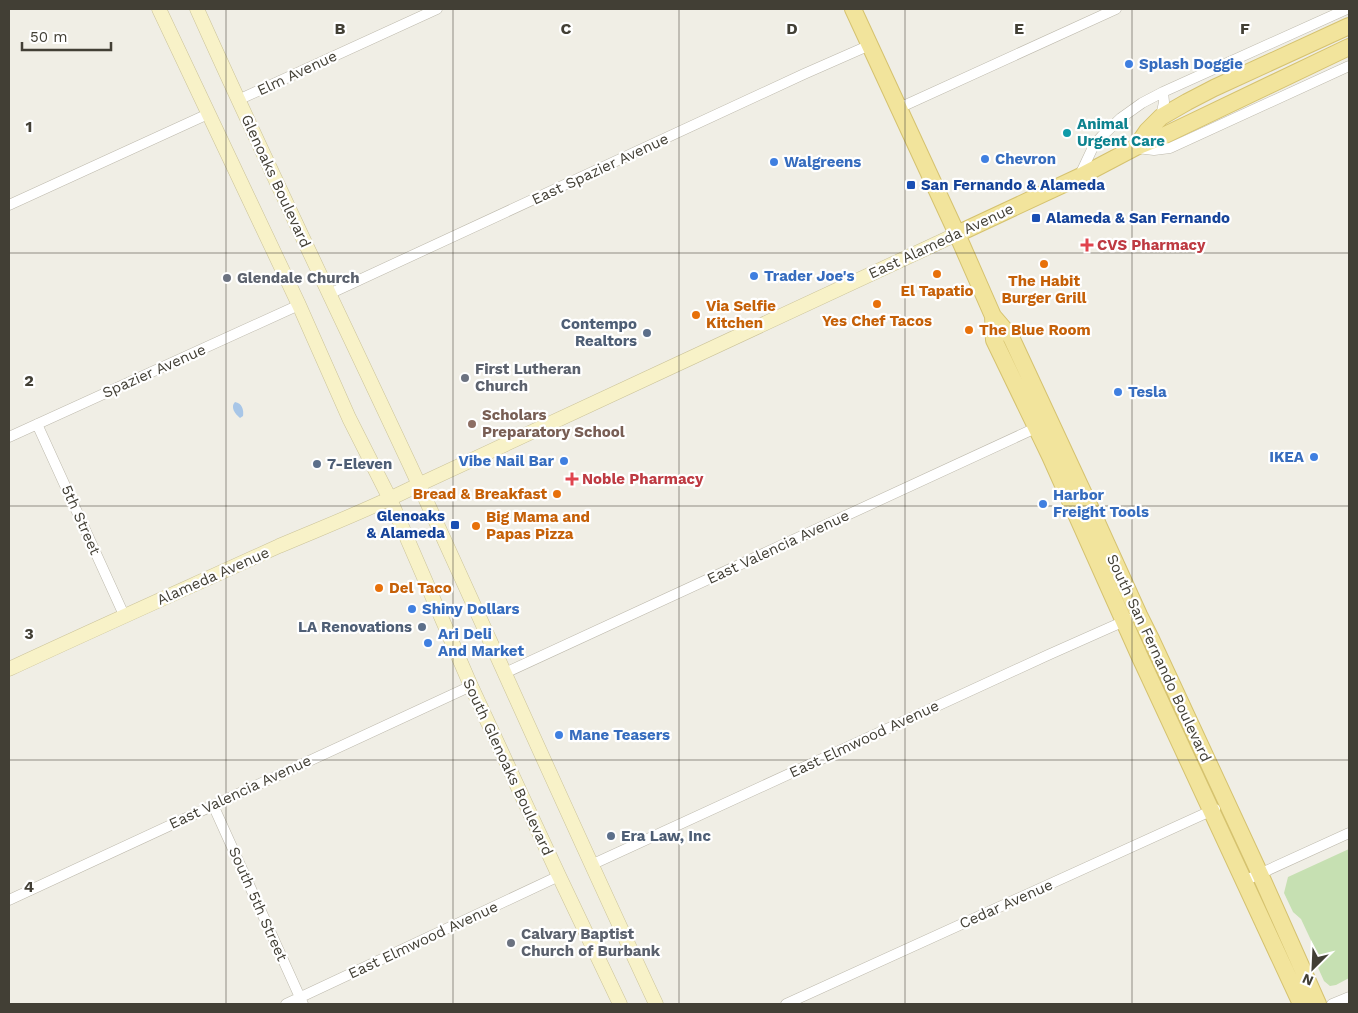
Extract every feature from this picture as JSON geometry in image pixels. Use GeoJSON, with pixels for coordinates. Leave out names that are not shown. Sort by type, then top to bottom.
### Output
{"type":"FeatureCollection","features":[{"type":"Feature","properties":{"kind":"main road"},"geometry":{"type":"LineString","coordinates":[[159,9],[299,305],[346,411],[390,499]]}},
{"type":"Feature","properties":{"kind":"main road","name":"Glenoaks Boulevard"},"geometry":{"type":"LineString","coordinates":[[196,9],[505,673]]}},
{"type":"Feature","properties":{"kind":"main road","name":"South San Fernando Boulevard"},"geometry":{"type":"LineString","coordinates":[[853,9],[993,316],[994,340],[1043,424],[1050,456],[1132,618],[1211,810],[1301,1004]]}},
{"type":"Feature","properties":{"kind":"main road","name":"East Alameda Avenue"},"geometry":{"type":"LineString","coordinates":[[1136,147],[1147,131],[1161,117],[1214,88],[1349,26]]}},
{"type":"Feature","properties":{"kind":"main road","name":"East Alameda Avenue"},"geometry":{"type":"LineString","coordinates":[[418,485],[1079,177],[1136,147],[1163,136],[1349,47]]}},
{"type":"Feature","properties":{"kind":"main road","name":"Alameda Avenue"},"geometry":{"type":"LineString","coordinates":[[9,669],[124,615],[418,485]]}},
{"type":"Feature","properties":{"kind":"main road","name":"South Glenoaks Boulevard"},"geometry":{"type":"LineString","coordinates":[[390,499],[471,686],[620,1004]]}},
{"type":"Feature","properties":{"kind":"main road","name":"South San Fernando Boulevard"},"geometry":{"type":"LineString","coordinates":[[1132,618],[1151,639],[1318,1004]]}},
{"type":"Feature","properties":{"kind":"main road"},"geometry":{"type":"LineString","coordinates":[[505,673],[590,865],[656,1004]]}},
{"type":"Feature","properties":{"kind":"street","name":"Elm Avenue"},"geometry":{"type":"LineString","coordinates":[[238,100],[437,9]]}},
{"type":"Feature","properties":{"kind":"street"},"geometry":{"type":"LineString","coordinates":[[899,108],[1116,9]]}},
{"type":"Feature","properties":{"kind":"street"},"geometry":{"type":"LineString","coordinates":[[1079,177],[1094,145],[1121,118],[1142,103],[1347,9]]}},
{"type":"Feature","properties":{"kind":"street","name":"East Spazier Avenue"},"geometry":{"type":"LineString","coordinates":[[329,294],[870,45]]}},
{"type":"Feature","properties":{"kind":"street"},"geometry":{"type":"LineString","coordinates":[[1136,147],[1154,150],[1170,148],[1349,66]]}},
{"type":"Feature","properties":{"kind":"street"},"geometry":{"type":"LineString","coordinates":[[1161,117],[1164,102],[1163,92]]}},
{"type":"Feature","properties":{"kind":"street"},"geometry":{"type":"LineString","coordinates":[[9,205],[208,114]]}},
{"type":"Feature","properties":{"kind":"street","name":"Spazier Avenue"},"geometry":{"type":"LineString","coordinates":[[9,437],[299,305]]}},
{"type":"Feature","properties":{"kind":"street","name":"5th Street"},"geometry":{"type":"LineString","coordinates":[[37,424],[124,615]]}},
{"type":"Feature","properties":{"kind":"street","name":"East Valencia Avenue"},"geometry":{"type":"LineString","coordinates":[[505,673],[1043,424]]}},
{"type":"Feature","properties":{"kind":"street","name":"East Elmwood Avenue"},"geometry":{"type":"LineString","coordinates":[[590,865],[1048,654],[1132,618]]}},
{"type":"Feature","properties":{"kind":"street","name":"East Valencia Avenue"},"geometry":{"type":"LineString","coordinates":[[9,900],[471,686]]}},
{"type":"Feature","properties":{"kind":"street","name":"Cedar Avenue"},"geometry":{"type":"LineString","coordinates":[[786,1004],[1227,803]]}},
{"type":"Feature","properties":{"kind":"street","name":"South 5th Street"},"geometry":{"type":"LineString","coordinates":[[213,805],[302,1001]]}},
{"type":"Feature","properties":{"kind":"street"},"geometry":{"type":"LineString","coordinates":[[1244,881],[1349,833]]}},
{"type":"Feature","properties":{"kind":"street","name":"East Elmwood Avenue"},"geometry":{"type":"LineString","coordinates":[[286,1004],[302,1001],[559,876]]}},
{"type":"Feature","properties":{"kind":"street"},"geometry":{"type":"LineString","coordinates":[[1332,1004],[1349,997]]}},
{"type":"Feature","properties":{"kind":"green space"},"geometry":{"type":"Polygon","coordinates":[[[1349,849],[1349,978],[1330,986],[1324,981],[1315,961],[1316,951],[1301,919],[1293,912],[1284,893],[1288,877],[1349,849]]]}},
{"type":"Feature","properties":{"kind":"water"},"geometry":{"type":"Polygon","coordinates":[[[235,402],[241,405],[243,409],[243,416],[240,418],[233,408],[235,402]]]}},
{"type":"Feature","properties":{"kind":"place","name":"Splash Doggie"},"geometry":{"type":"Point","coordinates":[1129,64]}},
{"type":"Feature","properties":{"kind":"place","name":"Animal Urgent Care"},"geometry":{"type":"Point","coordinates":[1067,133]}},
{"type":"Feature","properties":{"kind":"place","name":"Chevron"},"geometry":{"type":"Point","coordinates":[985,159]}},
{"type":"Feature","properties":{"kind":"place","name":"Walgreens"},"geometry":{"type":"Point","coordinates":[774,162]}},
{"type":"Feature","properties":{"kind":"place","name":"San Fernando & Alameda"},"geometry":{"type":"Point","coordinates":[911,185]}},
{"type":"Feature","properties":{"kind":"place","name":"Alameda & San Fernando"},"geometry":{"type":"Point","coordinates":[1036,218]}},
{"type":"Feature","properties":{"kind":"place","name":"CVS Pharmacy"},"geometry":{"type":"Point","coordinates":[1087,245]}},
{"type":"Feature","properties":{"kind":"place","name":"The Habit Burger Grill"},"geometry":{"type":"Point","coordinates":[1044,264]}},
{"type":"Feature","properties":{"kind":"place","name":"El Tapatio"},"geometry":{"type":"Point","coordinates":[937,274]}},
{"type":"Feature","properties":{"kind":"place","name":"Trader Joe's"},"geometry":{"type":"Point","coordinates":[754,276]}},
{"type":"Feature","properties":{"kind":"place","name":"Glendale Church"},"geometry":{"type":"Point","coordinates":[227,278]}},
{"type":"Feature","properties":{"kind":"place","name":"Yes Chef Tacos"},"geometry":{"type":"Point","coordinates":[877,304]}},
{"type":"Feature","properties":{"kind":"place","name":"Via Selfie Kitchen"},"geometry":{"type":"Point","coordinates":[696,315]}},
{"type":"Feature","properties":{"kind":"place","name":"The Blue Room"},"geometry":{"type":"Point","coordinates":[969,330]}},
{"type":"Feature","properties":{"kind":"place","name":"Contempo Realtors"},"geometry":{"type":"Point","coordinates":[647,333]}},
{"type":"Feature","properties":{"kind":"place","name":"First Lutheran Church"},"geometry":{"type":"Point","coordinates":[465,378]}},
{"type":"Feature","properties":{"kind":"place","name":"Tesla"},"geometry":{"type":"Point","coordinates":[1118,392]}},
{"type":"Feature","properties":{"kind":"place","name":"Scholars Preparatory School"},"geometry":{"type":"Point","coordinates":[472,424]}},
{"type":"Feature","properties":{"kind":"place","name":"IKEA"},"geometry":{"type":"Point","coordinates":[1314,457]}},
{"type":"Feature","properties":{"kind":"place","name":"Vibe Nail Bar"},"geometry":{"type":"Point","coordinates":[564,461]}},
{"type":"Feature","properties":{"kind":"place","name":"7-Eleven"},"geometry":{"type":"Point","coordinates":[317,464]}},
{"type":"Feature","properties":{"kind":"place","name":"Noble Pharmacy"},"geometry":{"type":"Point","coordinates":[572,479]}},
{"type":"Feature","properties":{"kind":"place","name":"Bread & Breakfast"},"geometry":{"type":"Point","coordinates":[557,494]}},
{"type":"Feature","properties":{"kind":"place","name":"Harbor Freight Tools"},"geometry":{"type":"Point","coordinates":[1043,504]}},
{"type":"Feature","properties":{"kind":"place","name":"Glenoaks & Alameda"},"geometry":{"type":"Point","coordinates":[455,525]}},
{"type":"Feature","properties":{"kind":"place","name":"Big Mama and Papas Pizza"},"geometry":{"type":"Point","coordinates":[476,526]}},
{"type":"Feature","properties":{"kind":"place","name":"Del Taco"},"geometry":{"type":"Point","coordinates":[379,588]}},
{"type":"Feature","properties":{"kind":"place","name":"Shiny Dollars"},"geometry":{"type":"Point","coordinates":[412,609]}},
{"type":"Feature","properties":{"kind":"place","name":"LA Renovations"},"geometry":{"type":"Point","coordinates":[422,627]}},
{"type":"Feature","properties":{"kind":"place","name":"Ari Deli And Market"},"geometry":{"type":"Point","coordinates":[428,643]}},
{"type":"Feature","properties":{"kind":"place","name":"Mane Teasers"},"geometry":{"type":"Point","coordinates":[559,735]}},
{"type":"Feature","properties":{"kind":"place","name":"Era Law, Inc"},"geometry":{"type":"Point","coordinates":[611,836]}},
{"type":"Feature","properties":{"kind":"place","name":"Calvary Baptist Church of Burbank"},"geometry":{"type":"Point","coordinates":[511,943]}}]}
